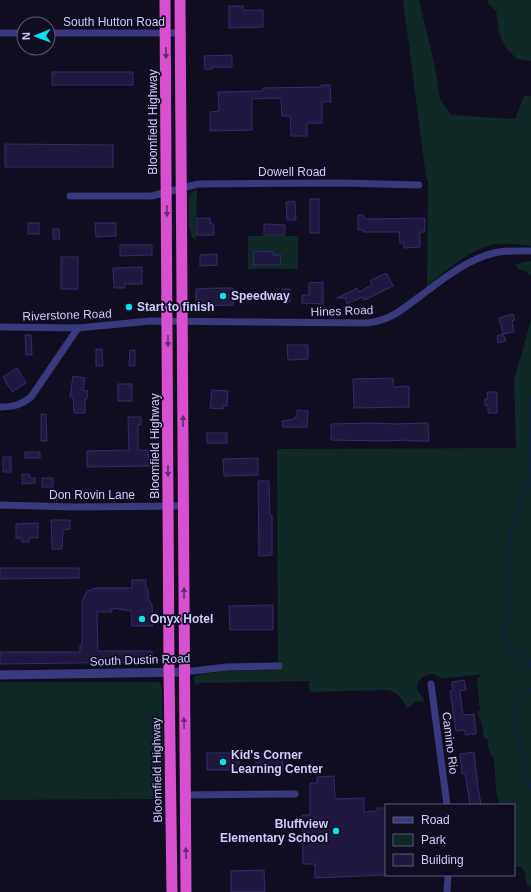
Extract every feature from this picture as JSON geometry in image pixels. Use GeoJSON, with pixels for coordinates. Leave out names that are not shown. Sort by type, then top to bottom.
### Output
{"type":"FeatureCollection","features":[{"type":"Feature","properties":{"kind":"highway","name":"Bloomfield Highway"},"geometry":{"type":"LineString","coordinates":[[166,0],[169,672],[172,892]]}},
{"type":"Feature","properties":{"kind":"highway"},"geometry":{"type":"LineString","coordinates":[[180,0],[186,892]]}},
{"type":"Feature","properties":{"kind":"street"},"geometry":{"type":"LineString","coordinates":[[0,33],[16,33]]}},
{"type":"Feature","properties":{"kind":"street","name":"South Hutton Road"},"geometry":{"type":"LineString","coordinates":[[56,33],[180,33]]}},
{"type":"Feature","properties":{"kind":"street","name":"Dowell Road"},"geometry":{"type":"LineString","coordinates":[[167,193],[198,184],[419,185]]}},
{"type":"Feature","properties":{"kind":"street"},"geometry":{"type":"LineString","coordinates":[[70,196],[152,196],[167,193]]}},
{"type":"Feature","properties":{"kind":"street","name":"Hines Road"},"geometry":{"type":"LineString","coordinates":[[182,323],[359,324],[375,322],[400,312],[465,265],[479,258],[494,253],[531,250]]}},
{"type":"Feature","properties":{"kind":"street","name":"Riverstone Road"},"geometry":{"type":"LineString","coordinates":[[0,327],[78,328],[150,322],[182,323]]}},
{"type":"Feature","properties":{"kind":"street"},"geometry":{"type":"LineString","coordinates":[[0,407],[17,406],[24,403],[31,397],[78,328]]}},
{"type":"Feature","properties":{"kind":"street","name":"Don Rovin Lane"},"geometry":{"type":"LineString","coordinates":[[0,506],[183,506]]}},
{"type":"Feature","properties":{"kind":"street","name":"South Dustin Road"},"geometry":{"type":"LineString","coordinates":[[0,675],[184,672],[228,667],[280,666]]}},
{"type":"Feature","properties":{"kind":"street","name":"Camino Rio"},"geometry":{"type":"LineString","coordinates":[[431,684],[447,804]]}},
{"type":"Feature","properties":{"kind":"street"},"geometry":{"type":"LineString","coordinates":[[185,795],[295,794]]}},
{"type":"Feature","properties":{"kind":"street"},"geometry":{"type":"LineString","coordinates":[[447,892],[448,876]]}},
{"type":"Feature","properties":{"kind":"green space"},"geometry":{"type":"Polygon","coordinates":[[[403,0],[419,0],[435,67],[440,99],[451,115],[515,119],[524,96],[531,96],[531,246],[496,244],[487,246],[459,261],[427,286],[428,179],[426,177],[403,0]]]}},
{"type":"Feature","properties":{"kind":"green space"},"geometry":{"type":"Polygon","coordinates":[[[489,0],[531,0],[531,61],[517,59],[505,47],[499,32],[496,11],[487,2],[489,0]]]}},
{"type":"Feature","properties":{"kind":"green space"},"geometry":{"type":"Polygon","coordinates":[[[197,189],[196,240],[192,237],[189,226],[189,197],[192,192],[197,189]]]}},
{"type":"Feature","properties":{"kind":"green space"},"geometry":{"type":"Polygon","coordinates":[[[248,236],[298,236],[298,269],[248,269],[248,236]]]}},
{"type":"Feature","properties":{"kind":"green space"},"geometry":{"type":"Polygon","coordinates":[[[531,261],[531,275],[525,271],[518,270],[516,264],[531,261]]]}},
{"type":"Feature","properties":{"kind":"green space"},"geometry":{"type":"Polygon","coordinates":[[[531,320],[531,889],[526,883],[525,872],[521,867],[515,867],[515,804],[499,804],[496,790],[494,759],[489,751],[487,738],[484,738],[482,725],[477,711],[480,711],[477,680],[481,674],[442,679],[434,674],[427,675],[420,679],[417,685],[419,693],[425,701],[415,702],[407,709],[400,697],[388,690],[310,692],[309,681],[201,683],[196,686],[193,678],[196,675],[224,671],[280,670],[278,662],[277,449],[516,448],[514,380],[531,320]]]}},
{"type":"Feature","properties":{"kind":"green space"},"geometry":{"type":"Polygon","coordinates":[[[0,682],[158,682],[162,686],[163,767],[161,799],[0,800],[0,682]]]}},
{"type":"Feature","properties":{"kind":"building"},"geometry":{"type":"Polygon","coordinates":[[[229,6],[243,6],[243,10],[263,10],[263,27],[229,28],[229,6]]]}},
{"type":"Feature","properties":{"kind":"building"},"geometry":{"type":"Polygon","coordinates":[[[232,55],[232,67],[212,67],[212,69],[205,69],[204,56],[232,55]]]}},
{"type":"Feature","properties":{"kind":"building"},"geometry":{"type":"Polygon","coordinates":[[[52,72],[133,72],[133,85],[52,85],[52,72]]]}},
{"type":"Feature","properties":{"kind":"building"},"geometry":{"type":"Polygon","coordinates":[[[321,85],[330,85],[331,102],[322,102],[322,123],[307,123],[307,136],[291,136],[290,116],[282,116],[281,99],[276,98],[252,99],[252,130],[210,131],[210,112],[219,111],[218,92],[263,91],[263,88],[321,87],[321,85]]]}},
{"type":"Feature","properties":{"kind":"building"},"geometry":{"type":"Polygon","coordinates":[[[5,144],[113,145],[113,167],[5,167],[5,144]]]}},
{"type":"Feature","properties":{"kind":"building"},"geometry":{"type":"Polygon","coordinates":[[[310,199],[319,199],[319,233],[310,233],[310,199]]]}},
{"type":"Feature","properties":{"kind":"building"},"geometry":{"type":"Polygon","coordinates":[[[295,201],[296,220],[287,220],[286,202],[295,201]]]}},
{"type":"Feature","properties":{"kind":"building"},"geometry":{"type":"Polygon","coordinates":[[[358,215],[363,215],[365,219],[425,218],[425,232],[420,232],[420,247],[404,248],[403,243],[400,243],[399,232],[363,232],[363,230],[358,230],[358,215]]]}},
{"type":"Feature","properties":{"kind":"building"},"geometry":{"type":"Polygon","coordinates":[[[197,218],[210,218],[211,224],[214,224],[214,235],[197,235],[197,218]]]}},
{"type":"Feature","properties":{"kind":"building"},"geometry":{"type":"Polygon","coordinates":[[[28,223],[39,223],[39,234],[28,234],[28,223]]]}},
{"type":"Feature","properties":{"kind":"building"},"geometry":{"type":"Polygon","coordinates":[[[95,223],[116,223],[116,236],[96,237],[95,223]]]}},
{"type":"Feature","properties":{"kind":"building"},"geometry":{"type":"Polygon","coordinates":[[[264,224],[285,225],[285,235],[264,235],[264,224]]]}},
{"type":"Feature","properties":{"kind":"building"},"geometry":{"type":"Polygon","coordinates":[[[53,229],[59,229],[60,239],[53,239],[53,229]]]}},
{"type":"Feature","properties":{"kind":"building"},"geometry":{"type":"Polygon","coordinates":[[[120,245],[152,245],[152,255],[120,256],[120,245]]]}},
{"type":"Feature","properties":{"kind":"building"},"geometry":{"type":"Polygon","coordinates":[[[254,251],[273,252],[273,255],[281,255],[280,265],[253,265],[254,251]]]}},
{"type":"Feature","properties":{"kind":"building"},"geometry":{"type":"Polygon","coordinates":[[[217,254],[217,265],[200,266],[200,255],[217,254]]]}},
{"type":"Feature","properties":{"kind":"building"},"geometry":{"type":"Polygon","coordinates":[[[61,257],[78,257],[78,289],[61,289],[61,257]]]}},
{"type":"Feature","properties":{"kind":"building"},"geometry":{"type":"Polygon","coordinates":[[[142,267],[142,284],[125,284],[125,288],[114,288],[113,268],[142,267]]]}},
{"type":"Feature","properties":{"kind":"building"},"geometry":{"type":"Polygon","coordinates":[[[387,274],[393,286],[367,299],[364,300],[362,297],[347,304],[345,299],[347,298],[337,298],[357,288],[359,292],[372,285],[370,281],[387,274]]]}},
{"type":"Feature","properties":{"kind":"building"},"geometry":{"type":"Polygon","coordinates":[[[323,282],[323,304],[302,303],[302,295],[309,295],[309,283],[323,282]]]}},
{"type":"Feature","properties":{"kind":"building"},"geometry":{"type":"Polygon","coordinates":[[[233,288],[233,305],[196,306],[196,289],[233,288]]]}},
{"type":"Feature","properties":{"kind":"building"},"geometry":{"type":"Polygon","coordinates":[[[282,289],[290,289],[290,302],[283,303],[282,289]]]}},
{"type":"Feature","properties":{"kind":"building"},"geometry":{"type":"Polygon","coordinates":[[[513,314],[515,320],[512,321],[514,332],[503,334],[499,318],[513,314]]]}},
{"type":"Feature","properties":{"kind":"building"},"geometry":{"type":"Polygon","coordinates":[[[503,334],[506,341],[498,343],[497,336],[503,334]]]}},
{"type":"Feature","properties":{"kind":"building"},"geometry":{"type":"Polygon","coordinates":[[[25,335],[31,335],[32,355],[26,355],[25,335]]]}},
{"type":"Feature","properties":{"kind":"building"},"geometry":{"type":"Polygon","coordinates":[[[287,345],[308,345],[308,359],[288,360],[287,345]]]}},
{"type":"Feature","properties":{"kind":"building"},"geometry":{"type":"Polygon","coordinates":[[[96,349],[102,349],[103,366],[96,366],[96,349]]]}},
{"type":"Feature","properties":{"kind":"building"},"geometry":{"type":"Polygon","coordinates":[[[130,350],[135,350],[135,366],[129,366],[130,350]]]}},
{"type":"Feature","properties":{"kind":"building"},"geometry":{"type":"Polygon","coordinates":[[[17,368],[26,383],[12,392],[3,377],[17,368]]]}},
{"type":"Feature","properties":{"kind":"building"},"geometry":{"type":"Polygon","coordinates":[[[73,376],[85,378],[83,390],[88,391],[87,399],[85,399],[85,413],[74,413],[73,397],[70,397],[73,376]]]}},
{"type":"Feature","properties":{"kind":"building"},"geometry":{"type":"Polygon","coordinates":[[[393,378],[394,387],[409,386],[409,407],[354,408],[353,379],[393,378]]]}},
{"type":"Feature","properties":{"kind":"building"},"geometry":{"type":"Polygon","coordinates":[[[118,384],[132,384],[132,401],[118,401],[118,384]]]}},
{"type":"Feature","properties":{"kind":"building"},"geometry":{"type":"Polygon","coordinates":[[[212,390],[228,391],[227,406],[223,406],[223,409],[210,408],[212,390]]]}},
{"type":"Feature","properties":{"kind":"building"},"geometry":{"type":"Polygon","coordinates":[[[487,392],[497,392],[497,413],[488,413],[488,406],[485,406],[485,399],[488,399],[487,392]]]}},
{"type":"Feature","properties":{"kind":"building"},"geometry":{"type":"Polygon","coordinates":[[[297,410],[308,411],[307,427],[283,427],[282,421],[295,419],[295,417],[297,417],[297,410]]]}},
{"type":"Feature","properties":{"kind":"building"},"geometry":{"type":"Polygon","coordinates":[[[41,414],[46,414],[47,441],[41,441],[41,414]]]}},
{"type":"Feature","properties":{"kind":"building"},"geometry":{"type":"Polygon","coordinates":[[[128,417],[141,417],[141,425],[138,425],[138,450],[148,450],[149,466],[87,467],[87,451],[129,450],[128,417]]]}},
{"type":"Feature","properties":{"kind":"building"},"geometry":{"type":"Polygon","coordinates":[[[428,423],[429,441],[331,440],[331,424],[428,423]]]}},
{"type":"Feature","properties":{"kind":"building"},"geometry":{"type":"Polygon","coordinates":[[[207,433],[227,433],[227,443],[207,443],[207,433]]]}},
{"type":"Feature","properties":{"kind":"building"},"geometry":{"type":"Polygon","coordinates":[[[25,452],[40,452],[40,458],[25,458],[25,452]]]}},
{"type":"Feature","properties":{"kind":"building"},"geometry":{"type":"Polygon","coordinates":[[[3,457],[11,457],[11,472],[3,472],[3,457]]]}},
{"type":"Feature","properties":{"kind":"building"},"geometry":{"type":"Polygon","coordinates":[[[258,458],[258,475],[224,476],[223,459],[258,458]]]}},
{"type":"Feature","properties":{"kind":"building"},"geometry":{"type":"Polygon","coordinates":[[[22,474],[30,474],[30,478],[35,478],[35,483],[22,484],[22,474]]]}},
{"type":"Feature","properties":{"kind":"building"},"geometry":{"type":"Polygon","coordinates":[[[42,478],[53,478],[53,487],[42,487],[42,478]]]}},
{"type":"Feature","properties":{"kind":"building"},"geometry":{"type":"Polygon","coordinates":[[[258,481],[269,481],[270,515],[272,515],[272,555],[259,556],[258,481]]]}},
{"type":"Feature","properties":{"kind":"building"},"geometry":{"type":"Polygon","coordinates":[[[51,520],[70,520],[70,529],[63,530],[62,549],[52,549],[51,520]]]}},
{"type":"Feature","properties":{"kind":"building"},"geometry":{"type":"Polygon","coordinates":[[[38,523],[38,538],[29,538],[29,542],[22,542],[22,538],[16,538],[16,524],[38,523]]]}},
{"type":"Feature","properties":{"kind":"building"},"geometry":{"type":"Polygon","coordinates":[[[0,568],[79,568],[79,578],[0,579],[0,568]]]}},
{"type":"Feature","properties":{"kind":"building","name":"Onyx Hotel"},"geometry":{"type":"Polygon","coordinates":[[[132,580],[146,580],[148,598],[152,605],[153,626],[132,626],[131,611],[112,608],[112,612],[97,612],[98,651],[152,651],[153,662],[0,664],[0,652],[80,652],[80,645],[82,645],[82,602],[85,594],[96,588],[132,588],[132,580]]]}},
{"type":"Feature","properties":{"kind":"building"},"geometry":{"type":"Polygon","coordinates":[[[273,605],[273,630],[230,630],[229,606],[273,605]]]}},
{"type":"Feature","properties":{"kind":"building"},"geometry":{"type":"Polygon","coordinates":[[[464,680],[466,690],[460,691],[463,715],[474,714],[476,734],[465,735],[465,730],[456,731],[450,691],[453,691],[452,682],[464,680]]]}},
{"type":"Feature","properties":{"kind":"building"},"geometry":{"type":"Polygon","coordinates":[[[474,752],[481,804],[470,804],[465,774],[462,774],[460,754],[474,752]]]}},
{"type":"Feature","properties":{"kind":"building","name":"Kid's Corner Learning Center"},"geometry":{"type":"Polygon","coordinates":[[[207,753],[239,753],[239,770],[207,770],[207,753]]]}},
{"type":"Feature","properties":{"kind":"building"},"geometry":{"type":"Polygon","coordinates":[[[256,753],[282,753],[283,770],[256,770],[256,753]]]}},
{"type":"Feature","properties":{"kind":"building","name":"Bluffview Elementary School"},"geometry":{"type":"Polygon","coordinates":[[[334,776],[335,799],[364,798],[364,812],[377,811],[377,808],[385,808],[385,875],[315,878],[315,864],[303,864],[302,815],[310,815],[310,783],[317,783],[317,777],[334,776]]]}},
{"type":"Feature","properties":{"kind":"building"},"geometry":{"type":"Polygon","coordinates":[[[264,870],[265,892],[231,892],[231,871],[264,870]]]}},
{"type":"Feature","properties":{"kind":"waterway"},"geometry":{"type":"LineString","coordinates":[[531,398],[529,486],[511,530],[508,547],[509,590],[504,643],[509,651],[530,661],[531,667]]}},
{"type":"Feature","properties":{"kind":"waterway"},"geometry":{"type":"LineString","coordinates":[[531,689],[529,693],[516,703],[515,713],[515,724],[519,746],[531,788]]}},
{"type":"Feature","properties":{"kind":"place","name":"Speedway"},"geometry":{"type":"Point","coordinates":[223,296]}},
{"type":"Feature","properties":{"kind":"place","name":"Start to finish"},"geometry":{"type":"Point","coordinates":[129,307]}},
{"type":"Feature","properties":{"kind":"place","name":"Onyx Hotel"},"geometry":{"type":"Point","coordinates":[142,619]}},
{"type":"Feature","properties":{"kind":"place","name":"Kid's Corner Learning Center"},"geometry":{"type":"Point","coordinates":[223,762]}},
{"type":"Feature","properties":{"kind":"place","name":"Bluffview Elementary School"},"geometry":{"type":"Point","coordinates":[336,831]}}]}
